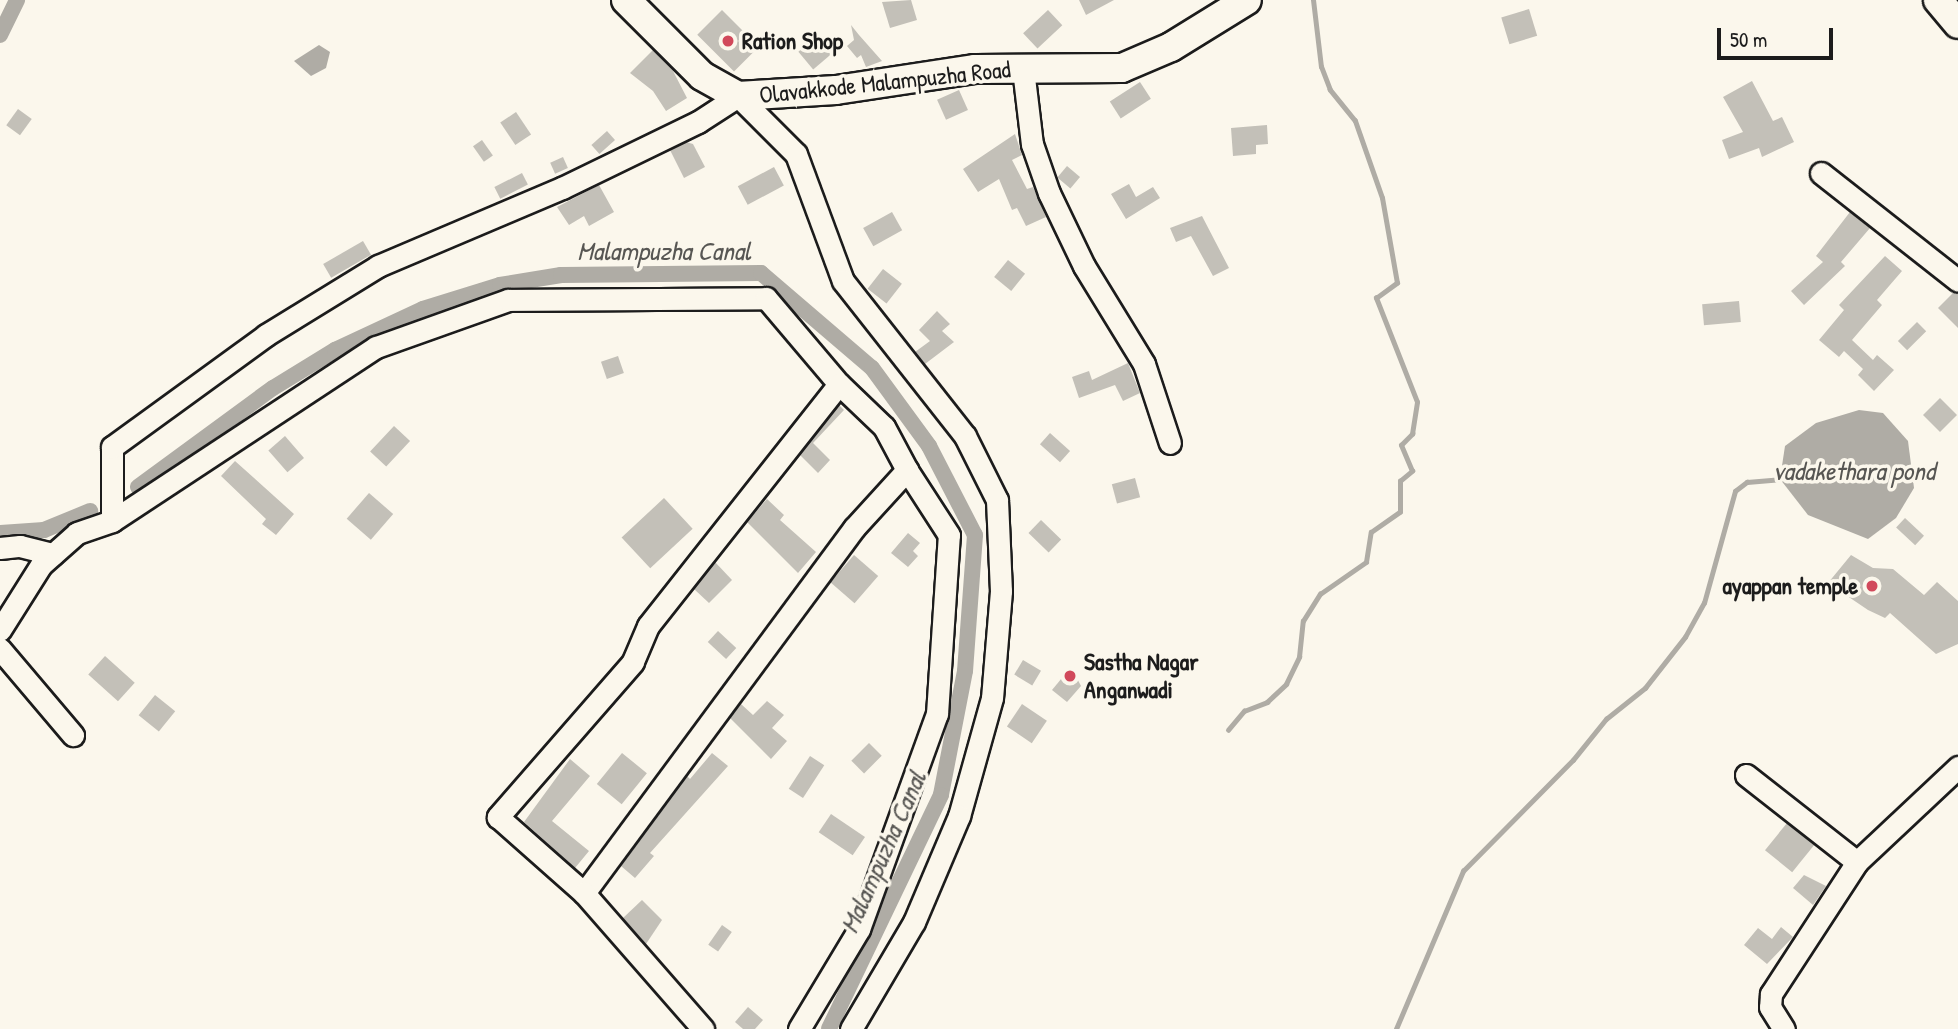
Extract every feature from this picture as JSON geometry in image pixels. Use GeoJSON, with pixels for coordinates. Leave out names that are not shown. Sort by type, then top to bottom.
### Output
{"type":"FeatureCollection","features":[{"type":"Feature","properties":{"kind":"main road","name":"Olavakkode Malampuzha Road"},"geometry":{"type":"LineString","coordinates":[[626,0],[702,76],[738,96],[836,90],[975,69],[1122,68],[1171,47],[1247,0]]}},
{"type":"Feature","properties":{"kind":"main road"},"geometry":{"type":"LineString","coordinates":[[1938,0],[1958,24]]}},
{"type":"Feature","properties":{"kind":"street"},"geometry":{"type":"LineString","coordinates":[[1024,69],[1032,144],[1049,194],[1084,266],[1143,364],[1170,443]]}},
{"type":"Feature","properties":{"kind":"street"},"geometry":{"type":"LineString","coordinates":[[112,521],[112,447],[266,335],[378,266],[562,188],[698,122],[738,96],[796,154],[843,281],[965,436],[997,500],[1001,591],[992,698],[959,816],[919,911],[851,1029]]}},
{"type":"Feature","properties":{"kind":"street"},"geometry":{"type":"LineString","coordinates":[[1821,173],[1958,281]]}},
{"type":"Feature","properties":{"kind":"street"},"geometry":{"type":"LineString","coordinates":[[0,631],[41,565],[77,533],[112,521],[376,347],[508,300],[766,298],[839,384],[884,427],[907,470],[949,535],[937,714],[859,929],[799,1029]]}},
{"type":"Feature","properties":{"kind":"street"},"geometry":{"type":"LineString","coordinates":[[703,1029],[584,893],[498,817],[633,662],[648,626],[839,384]]}},
{"type":"Feature","properties":{"kind":"street"},"geometry":{"type":"LineString","coordinates":[[584,893],[854,528],[907,470]]}},
{"type":"Feature","properties":{"kind":"street"},"geometry":{"type":"LineString","coordinates":[[0,548],[20,546],[53,554]]}},
{"type":"Feature","properties":{"kind":"street"},"geometry":{"type":"LineString","coordinates":[[0,649],[73,735]]}},
{"type":"Feature","properties":{"kind":"street"},"geometry":{"type":"LineString","coordinates":[[1784,1029],[1770,1007],[1772,994],[1857,862],[1958,767]]}},
{"type":"Feature","properties":{"kind":"street"},"geometry":{"type":"LineString","coordinates":[[1746,775],[1857,862]]}},
{"type":"Feature","properties":{"kind":"water"},"geometry":{"type":"Polygon","coordinates":[[[319,45],[330,52],[326,68],[311,76],[294,61],[319,45]]]}},
{"type":"Feature","properties":{"kind":"water","name":"vadakethara pond"},"geometry":{"type":"Polygon","coordinates":[[[1859,410],[1883,413],[1908,441],[1914,488],[1896,518],[1868,539],[1808,515],[1780,479],[1785,446],[1816,423],[1859,410]]]}},
{"type":"Feature","properties":{"kind":"building"},"geometry":{"type":"Polygon","coordinates":[[[911,0],[917,20],[890,28],[882,2],[911,0]]]}},
{"type":"Feature","properties":{"kind":"building"},"geometry":{"type":"Polygon","coordinates":[[[1079,0],[1114,0],[1086,15],[1079,0]]]}},
{"type":"Feature","properties":{"kind":"building"},"geometry":{"type":"Polygon","coordinates":[[[1529,9],[1537,36],[1509,44],[1501,17],[1529,9]]]}},
{"type":"Feature","properties":{"kind":"building","name":"Ration Shop"},"geometry":{"type":"Polygon","coordinates":[[[722,10],[759,47],[734,72],[697,35],[722,10]]]}},
{"type":"Feature","properties":{"kind":"building"},"geometry":{"type":"Polygon","coordinates":[[[1048,10],[1062,25],[1037,49],[1023,33],[1048,10]]]}},
{"type":"Feature","properties":{"kind":"building"},"geometry":{"type":"Polygon","coordinates":[[[851,25],[882,61],[866,67],[861,55],[857,58],[847,46],[854,40],[851,25]]]}},
{"type":"Feature","properties":{"kind":"building"},"geometry":{"type":"Polygon","coordinates":[[[816,37],[831,55],[813,69],[798,52],[816,37]]]}},
{"type":"Feature","properties":{"kind":"building"},"geometry":{"type":"Polygon","coordinates":[[[653,50],[673,71],[687,98],[666,111],[653,91],[630,73],[653,50]]]}},
{"type":"Feature","properties":{"kind":"building"},"geometry":{"type":"Polygon","coordinates":[[[1752,81],[1773,121],[1782,117],[1794,142],[1762,157],[1759,148],[1729,159],[1722,140],[1743,132],[1723,97],[1752,81]]]}},
{"type":"Feature","properties":{"kind":"building"},"geometry":{"type":"Polygon","coordinates":[[[1140,82],[1151,99],[1121,118],[1110,102],[1140,82]]]}},
{"type":"Feature","properties":{"kind":"building"},"geometry":{"type":"Polygon","coordinates":[[[959,90],[968,110],[946,120],[937,100],[959,90]]]}},
{"type":"Feature","properties":{"kind":"building"},"geometry":{"type":"Polygon","coordinates":[[[18,109],[32,119],[20,135],[6,125],[18,109]]]}},
{"type":"Feature","properties":{"kind":"building"},"geometry":{"type":"Polygon","coordinates":[[[516,112],[531,134],[515,145],[500,123],[516,112]]]}},
{"type":"Feature","properties":{"kind":"building"},"geometry":{"type":"Polygon","coordinates":[[[1267,125],[1268,144],[1256,145],[1256,154],[1233,156],[1231,128],[1267,125]]]}},
{"type":"Feature","properties":{"kind":"building"},"geometry":{"type":"Polygon","coordinates":[[[607,131],[615,140],[599,154],[591,145],[607,131]]]}},
{"type":"Feature","properties":{"kind":"building"},"geometry":{"type":"Polygon","coordinates":[[[1015,134],[1022,155],[1012,160],[1027,189],[1033,187],[1046,217],[1026,226],[1017,208],[1012,210],[999,179],[978,192],[963,169],[1015,134]]]}},
{"type":"Feature","properties":{"kind":"building"},"geometry":{"type":"Polygon","coordinates":[[[482,140],[493,156],[484,162],[473,146],[482,140]]]}},
{"type":"Feature","properties":{"kind":"building"},"geometry":{"type":"Polygon","coordinates":[[[686,142],[693,144],[705,167],[684,178],[670,150],[686,142]]]}},
{"type":"Feature","properties":{"kind":"building"},"geometry":{"type":"Polygon","coordinates":[[[563,157],[568,168],[555,174],[550,163],[563,157]]]}},
{"type":"Feature","properties":{"kind":"building"},"geometry":{"type":"Polygon","coordinates":[[[1067,166],[1080,177],[1070,188],[1057,177],[1067,166]]]}},
{"type":"Feature","properties":{"kind":"building"},"geometry":{"type":"Polygon","coordinates":[[[774,167],[784,186],[748,205],[738,186],[774,167]]]}},
{"type":"Feature","properties":{"kind":"building"},"geometry":{"type":"Polygon","coordinates":[[[522,173],[528,185],[500,199],[494,187],[522,173]]]}},
{"type":"Feature","properties":{"kind":"building"},"geometry":{"type":"Polygon","coordinates":[[[1129,184],[1136,197],[1153,187],[1160,198],[1126,219],[1111,194],[1129,184]]]}},
{"type":"Feature","properties":{"kind":"building"},"geometry":{"type":"Polygon","coordinates":[[[599,185],[614,212],[589,226],[584,216],[569,225],[557,207],[599,185]]]}},
{"type":"Feature","properties":{"kind":"building"},"geometry":{"type":"Polygon","coordinates":[[[892,212],[902,230],[873,246],[863,228],[892,212]]]}},
{"type":"Feature","properties":{"kind":"building"},"geometry":{"type":"Polygon","coordinates":[[[1850,212],[1870,228],[1841,262],[1845,266],[1804,305],[1791,291],[1823,262],[1816,256],[1850,212]]]}},
{"type":"Feature","properties":{"kind":"building"},"geometry":{"type":"Polygon","coordinates":[[[1202,216],[1229,268],[1213,276],[1191,236],[1176,242],[1170,228],[1202,216]]]}},
{"type":"Feature","properties":{"kind":"building"},"geometry":{"type":"Polygon","coordinates":[[[363,241],[371,255],[331,278],[323,264],[363,241]]]}},
{"type":"Feature","properties":{"kind":"building"},"geometry":{"type":"Polygon","coordinates":[[[1885,256],[1902,271],[1877,300],[1882,305],[1852,340],[1873,360],[1877,355],[1894,370],[1874,391],[1858,375],[1863,369],[1844,351],[1839,357],[1819,340],[1844,310],[1839,305],[1885,256]]]}},
{"type":"Feature","properties":{"kind":"building"},"geometry":{"type":"Polygon","coordinates":[[[1008,260],[1025,274],[1011,291],[994,277],[1008,260]]]}},
{"type":"Feature","properties":{"kind":"building"},"geometry":{"type":"Polygon","coordinates":[[[883,269],[902,284],[887,303],[868,289],[883,269]]]}},
{"type":"Feature","properties":{"kind":"building"},"geometry":{"type":"Polygon","coordinates":[[[1953,293],[1958,294],[1958,328],[1938,308],[1953,293]]]}},
{"type":"Feature","properties":{"kind":"building"},"geometry":{"type":"Polygon","coordinates":[[[1739,301],[1741,322],[1704,325],[1702,304],[1739,301]]]}},
{"type":"Feature","properties":{"kind":"building"},"geometry":{"type":"Polygon","coordinates":[[[937,311],[950,324],[942,331],[954,342],[925,364],[915,352],[930,341],[919,330],[937,311]]]}},
{"type":"Feature","properties":{"kind":"building"},"geometry":{"type":"Polygon","coordinates":[[[1917,322],[1926,331],[1907,350],[1898,341],[1917,322]]]}},
{"type":"Feature","properties":{"kind":"building"},"geometry":{"type":"Polygon","coordinates":[[[618,356],[624,373],[607,379],[601,362],[618,356]]]}},
{"type":"Feature","properties":{"kind":"building"},"geometry":{"type":"Polygon","coordinates":[[[1128,363],[1140,393],[1123,401],[1115,385],[1079,398],[1072,377],[1089,371],[1092,380],[1128,363]]]}},
{"type":"Feature","properties":{"kind":"building"},"geometry":{"type":"Polygon","coordinates":[[[1940,398],[1957,415],[1940,432],[1923,415],[1940,398]]]}},
{"type":"Feature","properties":{"kind":"building"},"geometry":{"type":"Polygon","coordinates":[[[839,405],[844,410],[813,443],[830,460],[818,473],[800,455],[796,460],[839,405]]]}},
{"type":"Feature","properties":{"kind":"building"},"geometry":{"type":"Polygon","coordinates":[[[394,426],[410,441],[386,467],[370,452],[394,426]]]}},
{"type":"Feature","properties":{"kind":"building"},"geometry":{"type":"Polygon","coordinates":[[[1050,433],[1070,451],[1060,462],[1040,444],[1050,433]]]}},
{"type":"Feature","properties":{"kind":"building"},"geometry":{"type":"Polygon","coordinates":[[[285,436],[304,458],[287,472],[268,450],[285,436]]]}},
{"type":"Feature","properties":{"kind":"building"},"geometry":{"type":"Polygon","coordinates":[[[235,461],[294,514],[276,535],[262,524],[266,519],[221,476],[235,461]]]}},
{"type":"Feature","properties":{"kind":"building"},"geometry":{"type":"Polygon","coordinates":[[[1135,478],[1140,497],[1117,504],[1112,484],[1135,478]]]}},
{"type":"Feature","properties":{"kind":"building"},"geometry":{"type":"Polygon","coordinates":[[[369,493],[393,514],[371,540],[347,519],[369,493]]]}},
{"type":"Feature","properties":{"kind":"building"},"geometry":{"type":"Polygon","coordinates":[[[664,498],[693,529],[650,568],[622,538],[664,498]]]}},
{"type":"Feature","properties":{"kind":"building"},"geometry":{"type":"Polygon","coordinates":[[[767,499],[784,515],[780,520],[816,552],[798,573],[747,522],[767,499]]]}},
{"type":"Feature","properties":{"kind":"building"},"geometry":{"type":"Polygon","coordinates":[[[1905,518],[1924,536],[1915,545],[1896,528],[1905,518]]]}},
{"type":"Feature","properties":{"kind":"building"},"geometry":{"type":"Polygon","coordinates":[[[1041,520],[1061,539],[1049,552],[1028,533],[1041,520]]]}},
{"type":"Feature","properties":{"kind":"building"},"geometry":{"type":"Polygon","coordinates":[[[908,533],[920,543],[913,551],[918,556],[908,567],[891,553],[908,533]]]}},
{"type":"Feature","properties":{"kind":"building"},"geometry":{"type":"Polygon","coordinates":[[[854,555],[878,576],[855,603],[830,582],[854,555]]]}},
{"type":"Feature","properties":{"kind":"building"},"geometry":{"type":"Polygon","coordinates":[[[1851,555],[1873,568],[1893,569],[1924,595],[1937,582],[1958,601],[1958,644],[1936,654],[1890,613],[1885,618],[1868,610],[1828,583],[1851,555]]]}},
{"type":"Feature","properties":{"kind":"building"},"geometry":{"type":"Polygon","coordinates":[[[715,562],[732,580],[709,603],[694,589],[715,562]]]}},
{"type":"Feature","properties":{"kind":"building"},"geometry":{"type":"Polygon","coordinates":[[[718,631],[736,648],[726,659],[708,642],[718,631]]]}},
{"type":"Feature","properties":{"kind":"building"},"geometry":{"type":"Polygon","coordinates":[[[105,656],[135,683],[118,701],[88,675],[105,656]]]}},
{"type":"Feature","properties":{"kind":"building"},"geometry":{"type":"Polygon","coordinates":[[[1023,660],[1041,671],[1032,685],[1014,675],[1023,660]]]}},
{"type":"Feature","properties":{"kind":"building","name":"Sastha Nagar Anganwadi"},"geometry":{"type":"Polygon","coordinates":[[[1071,667],[1081,686],[1067,702],[1052,690],[1071,667]]]}},
{"type":"Feature","properties":{"kind":"building"},"geometry":{"type":"Polygon","coordinates":[[[155,695],[175,711],[159,732],[139,715],[155,695]]]}},
{"type":"Feature","properties":{"kind":"building"},"geometry":{"type":"Polygon","coordinates":[[[767,701],[784,715],[772,728],[787,741],[771,759],[730,718],[741,704],[753,715],[767,701]]]}},
{"type":"Feature","properties":{"kind":"building"},"geometry":{"type":"Polygon","coordinates":[[[1022,704],[1047,721],[1032,743],[1007,726],[1022,704]]]}},
{"type":"Feature","properties":{"kind":"building"},"geometry":{"type":"Polygon","coordinates":[[[869,743],[882,756],[864,773],[851,761],[869,743]]]}},
{"type":"Feature","properties":{"kind":"building"},"geometry":{"type":"Polygon","coordinates":[[[622,753],[647,773],[622,804],[597,784],[622,753]]]}},
{"type":"Feature","properties":{"kind":"building"},"geometry":{"type":"Polygon","coordinates":[[[712,753],[728,766],[650,853],[654,856],[635,878],[621,866],[687,776],[690,779],[712,753]]]}},
{"type":"Feature","properties":{"kind":"building"},"geometry":{"type":"Polygon","coordinates":[[[810,756],[824,765],[803,798],[789,789],[810,756]]]}},
{"type":"Feature","properties":{"kind":"building"},"geometry":{"type":"Polygon","coordinates":[[[570,759],[590,776],[552,821],[589,851],[575,868],[524,822],[570,759]]]}},
{"type":"Feature","properties":{"kind":"building"},"geometry":{"type":"Polygon","coordinates":[[[831,814],[865,837],[853,855],[819,832],[831,814]]]}},
{"type":"Feature","properties":{"kind":"building"},"geometry":{"type":"Polygon","coordinates":[[[1787,823],[1814,845],[1792,872],[1765,850],[1787,823]]]}},
{"type":"Feature","properties":{"kind":"building"},"geometry":{"type":"Polygon","coordinates":[[[1804,875],[1826,886],[1813,905],[1793,888],[1804,875]]]}},
{"type":"Feature","properties":{"kind":"building"},"geometry":{"type":"Polygon","coordinates":[[[642,900],[662,920],[646,944],[623,918],[642,900]]]}},
{"type":"Feature","properties":{"kind":"building"},"geometry":{"type":"Polygon","coordinates":[[[722,925],[732,932],[718,952],[708,945],[722,925]]]}},
{"type":"Feature","properties":{"kind":"building"},"geometry":{"type":"Polygon","coordinates":[[[1781,927],[1793,937],[1767,964],[1744,945],[1758,928],[1772,939],[1781,927]]]}},
{"type":"Feature","properties":{"kind":"building"},"geometry":{"type":"Polygon","coordinates":[[[748,1007],[763,1020],[755,1029],[743,1029],[735,1022],[748,1007]]]}},
{"type":"Feature","properties":{"kind":"waterway","name":"Malampuzha Canal"},"geometry":{"type":"LineString","coordinates":[[0,35],[17,0]]}},
{"type":"Feature","properties":{"kind":"waterway"},"geometry":{"type":"LineString","coordinates":[[1228,730],[1244,711],[1267,702],[1286,684],[1299,657],[1303,621],[1320,594],[1366,562],[1371,532],[1400,512],[1400,481],[1412,471],[1401,445],[1412,434],[1417,402],[1376,298],[1397,283],[1382,198],[1355,121],[1330,90],[1321,67],[1313,0]]}},
{"type":"Feature","properties":{"kind":"waterway","name":"Malampuzha Canal"},"geometry":{"type":"LineString","coordinates":[[138,487],[273,388],[335,350],[423,309],[500,285],[561,275],[761,273],[872,368],[929,446],[975,535],[965,671],[941,795],[829,1029]]}},
{"type":"Feature","properties":{"kind":"waterway"},"geometry":{"type":"LineString","coordinates":[[1396,1029],[1463,871],[1573,760],[1606,719],[1645,688],[1685,637],[1704,603],[1735,491],[1747,482],[1780,479]]}},
{"type":"Feature","properties":{"kind":"waterway","name":"Malampuzha Canal"},"geometry":{"type":"LineString","coordinates":[[0,533],[44,530],[90,511]]}},
{"type":"Feature","properties":{"kind":"place","name":"Ration Shop"},"geometry":{"type":"Point","coordinates":[728,41]}},
{"type":"Feature","properties":{"kind":"place","name":"ayappan temple"},"geometry":{"type":"Point","coordinates":[1872,586]}},
{"type":"Feature","properties":{"kind":"place","name":"Sastha Nagar Anganwadi"},"geometry":{"type":"Point","coordinates":[1070,676]}}]}
